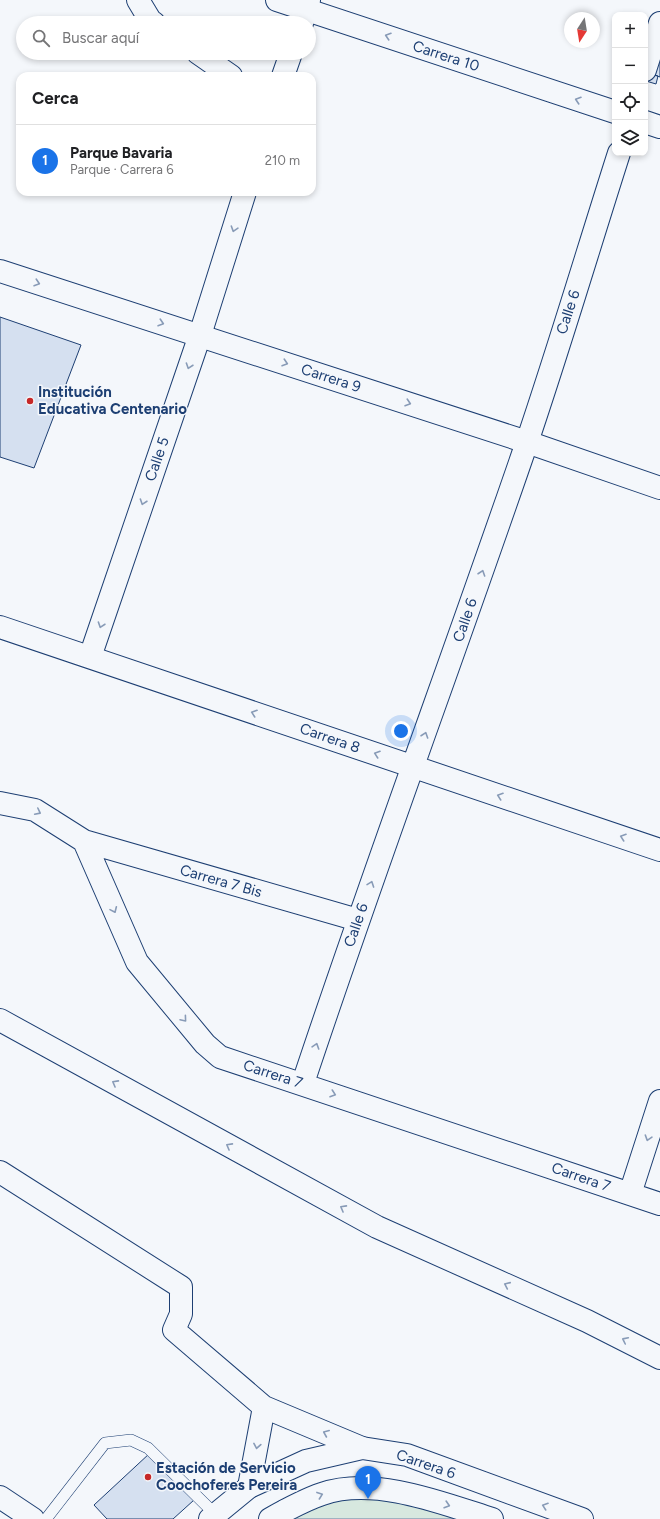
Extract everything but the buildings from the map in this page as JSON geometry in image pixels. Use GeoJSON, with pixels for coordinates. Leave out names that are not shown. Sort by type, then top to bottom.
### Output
{"type":"FeatureCollection","features":[{"type":"Feature","properties":{"kind":"street"},"geometry":{"type":"LineString","coordinates":[[138,0],[148,16]]}},
{"type":"Feature","properties":{"kind":"street","name":"Carrera 10"},"geometry":{"type":"LineString","coordinates":[[277,0],[306,11],[612,111]]}},
{"type":"Feature","properties":{"kind":"street"},"geometry":{"type":"LineString","coordinates":[[648,61],[660,23]]}},
{"type":"Feature","properties":{"kind":"street"},"geometry":{"type":"LineString","coordinates":[[208,60],[225,72]]}},
{"type":"Feature","properties":{"kind":"street"},"geometry":{"type":"LineString","coordinates":[[284,72],[289,60]]}},
{"type":"Feature","properties":{"kind":"street"},"geometry":{"type":"LineString","coordinates":[[648,123],[660,127]]}},
{"type":"Feature","properties":{"kind":"street","name":"Calle 6"},"geometry":{"type":"LineString","coordinates":[[303,1084],[358,920],[414,767],[527,442],[618,156]]}},
{"type":"Feature","properties":{"kind":"street","name":"Calle 5"},"geometry":{"type":"LineString","coordinates":[[90,657],[200,335],[245,196]]}},
{"type":"Feature","properties":{"kind":"street","name":"Carrera 9"},"geometry":{"type":"LineString","coordinates":[[0,271],[527,442],[660,488]]}},
{"type":"Feature","properties":{"kind":"street","name":"Carrera 8"},"geometry":{"type":"LineString","coordinates":[[0,627],[660,850]]}},
{"type":"Feature","properties":{"kind":"street"},"geometry":{"type":"LineString","coordinates":[[0,803],[35,810],[84,841]]}},
{"type":"Feature","properties":{"kind":"street","name":"Carrera 7 Bis"},"geometry":{"type":"LineString","coordinates":[[84,841],[358,920]]}},
{"type":"Feature","properties":{"kind":"street","name":"Carrera 7"},"geometry":{"type":"LineString","coordinates":[[84,841],[137,962],[205,1044],[220,1057],[660,1204]]}},
{"type":"Feature","properties":{"kind":"street"},"geometry":{"type":"LineString","coordinates":[[0,1020],[377,1227],[587,1321],[660,1358]]}},
{"type":"Feature","properties":{"kind":"street"},"geometry":{"type":"LineString","coordinates":[[630,1194],[660,1101]]}},
{"type":"Feature","properties":{"kind":"street"},"geometry":{"type":"LineString","coordinates":[[0,1172],[181,1287],[181,1314],[174,1330],[264,1407],[362,1448]]}},
{"type":"Feature","properties":{"kind":"street"},"geometry":{"type":"LineString","coordinates":[[249,1488],[264,1407]]}},
{"type":"Feature","properties":{"kind":"street","name":"Carrera 6"},"geometry":{"type":"LineString","coordinates":[[212,1517],[249,1488],[306,1460],[362,1448],[406,1455],[582,1519]]}},
{"type":"Feature","properties":{"kind":"street"},"geometry":{"type":"LineString","coordinates":[[277,1516],[323,1493],[362,1487],[399,1491],[492,1519]]}},
{"type":"Feature","properties":{"kind":"street"},"geometry":{"type":"LineString","coordinates":[[0,1497],[33,1519]]}},
{"type":"Feature","properties":{"kind":"lane"},"geometry":{"type":"LineString","coordinates":[[46,1519],[105,1443],[131,1440],[148,1448],[212,1517]]}},
{"type":"Feature","properties":{"kind":"shaded area"},"geometry":{"type":"Polygon","coordinates":[[[362,1487],[492,1519],[278,1519],[362,1487]]]}},
{"type":"Feature","properties":{"kind":"place","name":"Institución Educativa Centenario"},"geometry":{"type":"Point","coordinates":[30,401]}},
{"type":"Feature","properties":{"kind":"place","name":"Estación de Servicio Coochoferes Pereira"},"geometry":{"type":"Point","coordinates":[148,1477]}},
{"type":"Feature","properties":{"kind":"place","name":"Parque Bavaria"},"geometry":{"type":"Point","coordinates":[368,1499]}}]}
